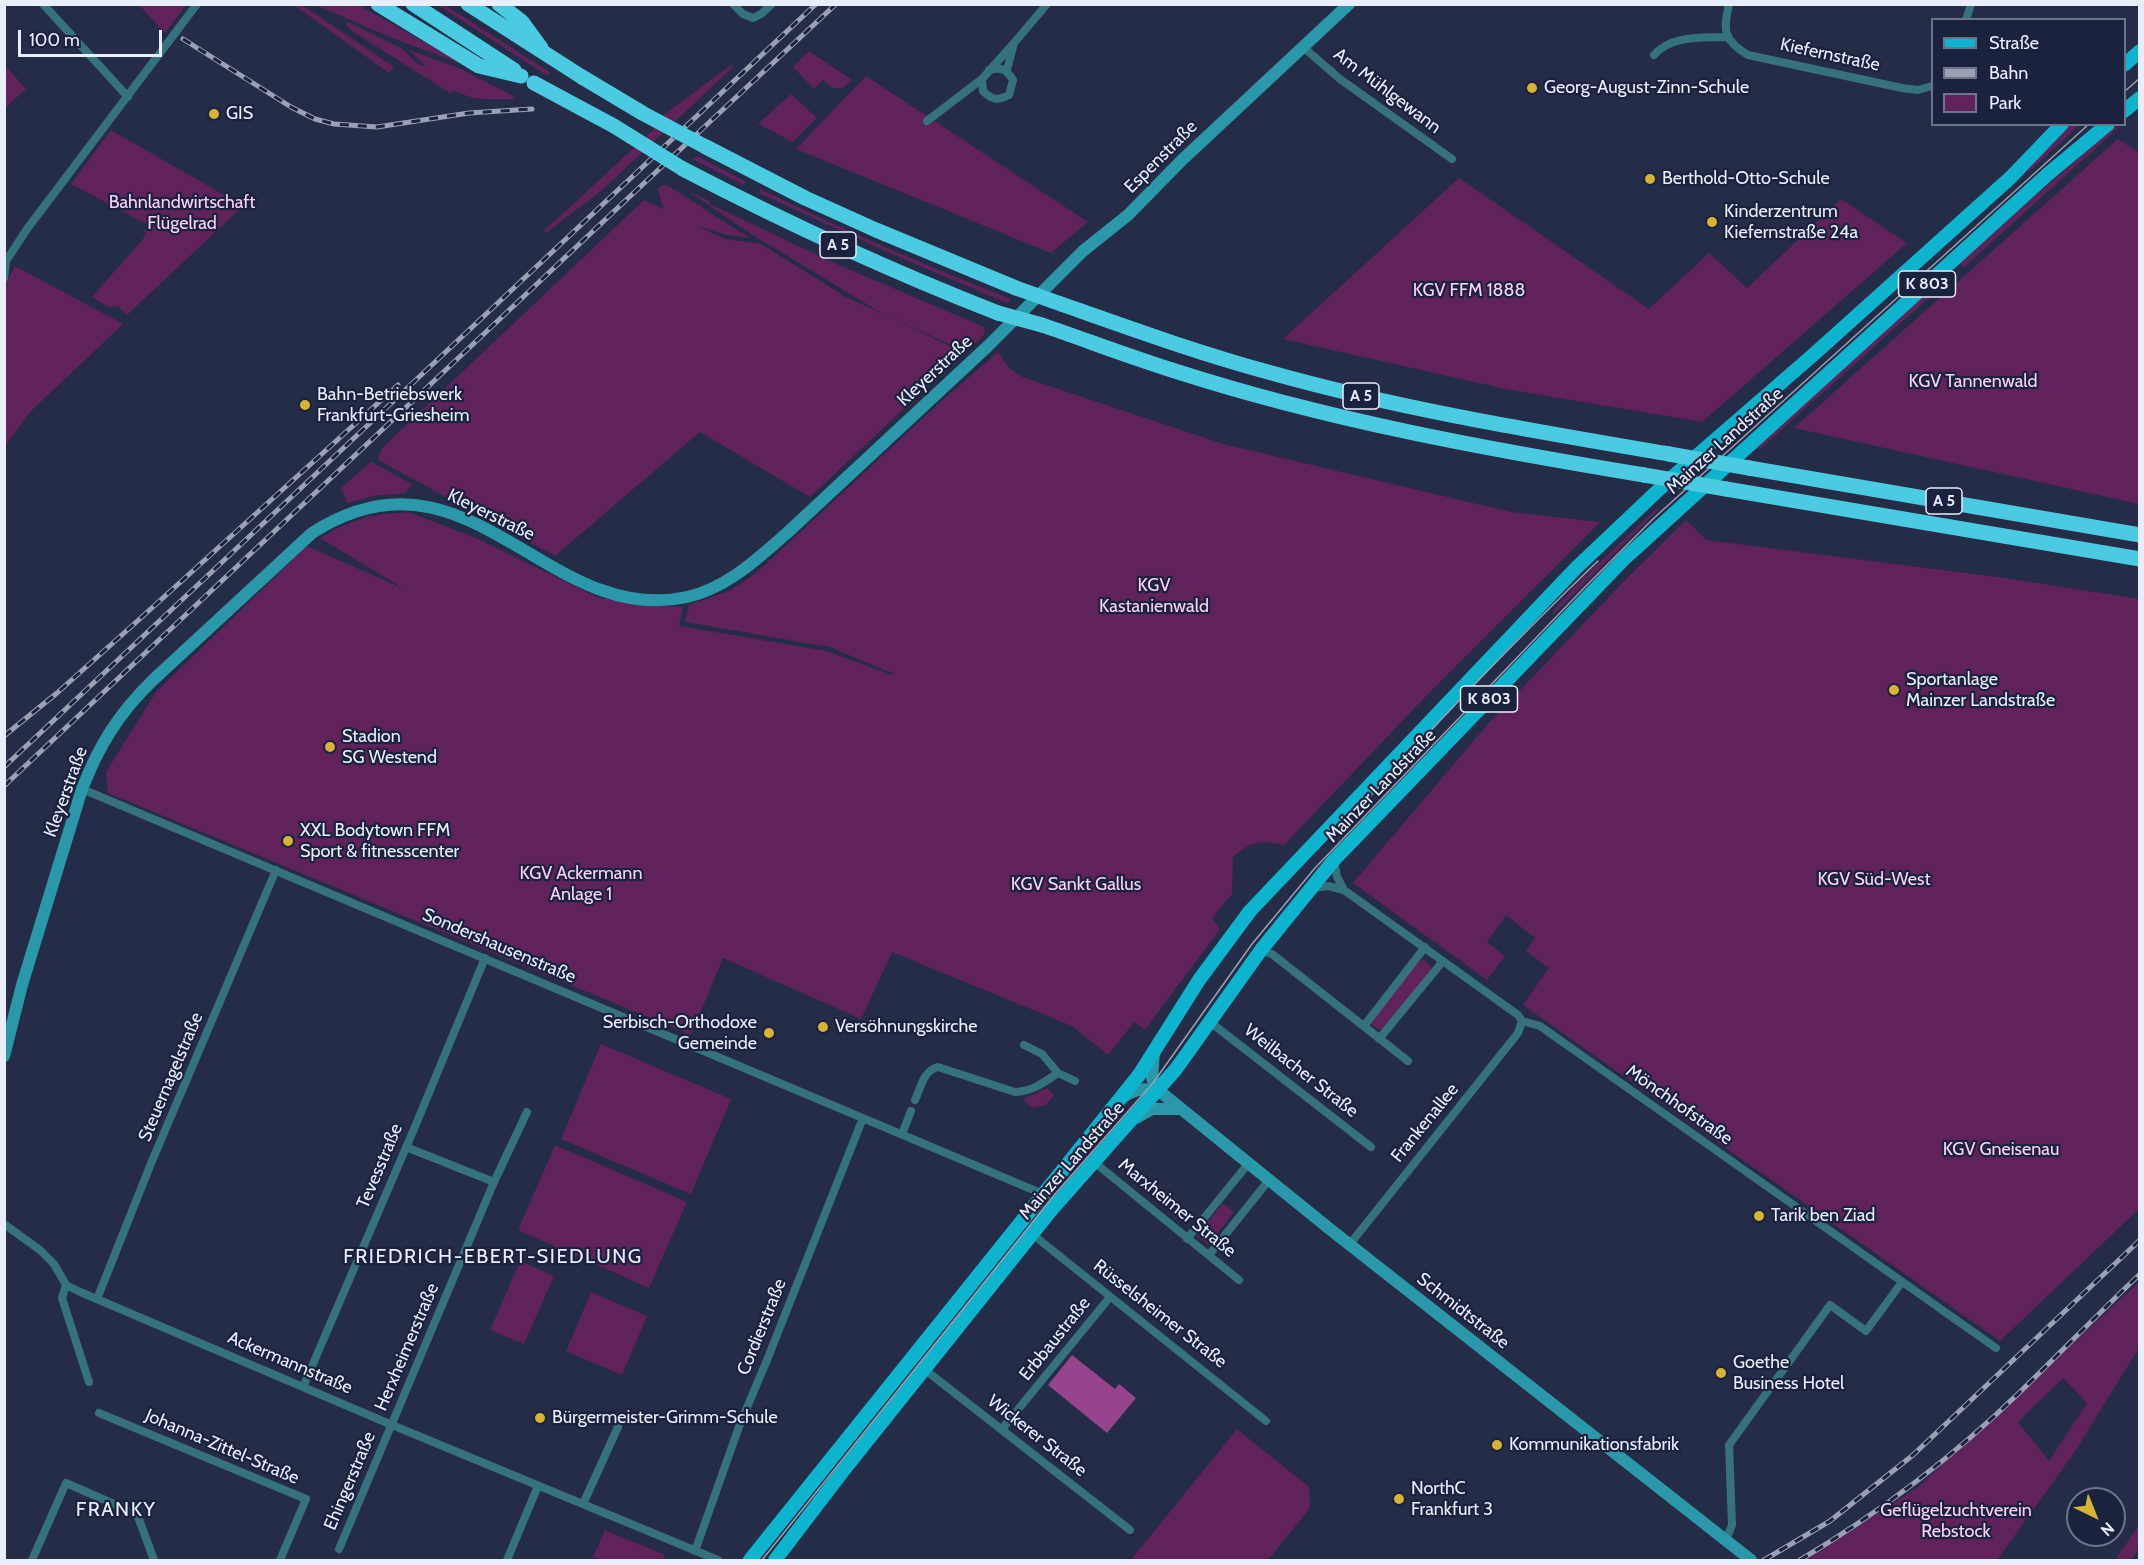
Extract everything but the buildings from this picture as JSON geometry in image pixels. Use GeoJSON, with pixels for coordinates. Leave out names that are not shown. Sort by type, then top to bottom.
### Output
{"type":"FeatureCollection","features":[{"type":"Feature","properties":{"kind":"highway"},"geometry":{"type":"LineString","coordinates":[[378,4],[479,66],[528,80]]}},
{"type":"Feature","properties":{"kind":"highway","name":"A 5"},"geometry":{"type":"LineString","coordinates":[[413,4],[528,80],[614,126],[683,169],[790,223],[857,254],[998,313],[1042,325],[1175,371],[1355,419],[1527,456],[2139,559]]}},
{"type":"Feature","properties":{"kind":"highway","name":"A 5"},"geometry":{"type":"LineString","coordinates":[[468,4],[513,35],[543,50],[582,77],[644,114],[805,198],[1016,288],[1188,348],[1268,372],[1366,397],[1517,428],[2139,535]]}},
{"type":"Feature","properties":{"kind":"highway"},"geometry":{"type":"LineString","coordinates":[[499,4],[522,22],[543,50]]}},
{"type":"Feature","properties":{"kind":"main road"},"geometry":{"type":"LineString","coordinates":[[2126,62],[2139,51]]}},
{"type":"Feature","properties":{"kind":"main road","name":"Mainzer Landstraße"},"geometry":{"type":"LineString","coordinates":[[750,1560],[1139,1076],[1199,980],[1250,911],[1538,606],[1670,479],[1878,298],[2010,177],[2060,126]]}},
{"type":"Feature","properties":{"kind":"main road","name":"Mainzer Landstraße"},"geometry":{"type":"LineString","coordinates":[[775,1560],[1032,1234],[1176,1069],[1261,950],[1334,861],[1584,599],[1655,529],[2048,174],[2106,126]]}},
{"type":"Feature","properties":{"kind":"street"},"geometry":{"type":"LineString","coordinates":[[43,4],[128,97]]}},
{"type":"Feature","properties":{"kind":"street"},"geometry":{"type":"LineString","coordinates":[[4,278],[6,261],[27,229],[197,4]]}},
{"type":"Feature","properties":{"kind":"street"},"geometry":{"type":"LineString","coordinates":[[733,4],[749,17],[757,16],[772,4]]}},
{"type":"Feature","properties":{"kind":"street"},"geometry":{"type":"LineString","coordinates":[[927,121],[982,79],[1047,4]]}},
{"type":"Feature","properties":{"kind":"street","name":"Espenstraße"},"geometry":{"type":"LineString","coordinates":[[999,335],[1083,251],[1128,215],[1182,160],[1348,4]]}},
{"type":"Feature","properties":{"kind":"street"},"geometry":{"type":"LineString","coordinates":[[1654,55],[1662,46],[1679,40],[1726,36],[1725,24],[1729,4]]}},
{"type":"Feature","properties":{"kind":"street","name":"Kiefernstraße"},"geometry":{"type":"LineString","coordinates":[[1726,36],[1748,55],[1902,88],[1918,90],[1931,86]]}},
{"type":"Feature","properties":{"kind":"street"},"geometry":{"type":"LineString","coordinates":[[1007,70],[1014,43]]}},
{"type":"Feature","properties":{"kind":"street","name":"Am Mühlgewann"},"geometry":{"type":"LineString","coordinates":[[1303,47],[1341,79],[1452,159]]}},
{"type":"Feature","properties":{"kind":"street"},"geometry":{"type":"LineString","coordinates":[[982,79],[983,91],[991,99],[1000,100],[1009,95],[1013,80],[1007,70],[999,67],[989,70]]}},
{"type":"Feature","properties":{"kind":"street","name":"Kleyerstraße"},"geometry":{"type":"LineString","coordinates":[[4,1056],[22,986],[82,789],[93,761],[113,725],[136,697],[312,533],[341,516],[374,506],[397,504],[429,506],[478,524],[597,588],[616,595],[656,600],[689,596],[727,581],[753,563],[999,335]]}},
{"type":"Feature","properties":{"kind":"street","name":"Sondershausenstraße"},"geometry":{"type":"LineString","coordinates":[[82,789],[1043,1194]]}},
{"type":"Feature","properties":{"kind":"street"},"geometry":{"type":"LineString","coordinates":[[1334,861],[1337,877],[1344,890]]}},
{"type":"Feature","properties":{"kind":"street","name":"Steuernagelstraße"},"geometry":{"type":"LineString","coordinates":[[96,1299],[276,870]]}},
{"type":"Feature","properties":{"kind":"street"},"geometry":{"type":"LineString","coordinates":[[1311,888],[1328,886],[1344,890]]}},
{"type":"Feature","properties":{"kind":"street","name":"Mönchhofstraße"},"geometry":{"type":"LineString","coordinates":[[1344,890],[1518,1015],[1522,1021],[1540,1026],[1996,1348]]}},
{"type":"Feature","properties":{"kind":"street"},"geometry":{"type":"LineString","coordinates":[[1364,1026],[1425,947]]}},
{"type":"Feature","properties":{"kind":"street"},"geometry":{"type":"LineString","coordinates":[[1261,950],[1272,954],[1408,1061]]}},
{"type":"Feature","properties":{"kind":"street","name":"Tevesstraße"},"geometry":{"type":"LineString","coordinates":[[303,1387],[485,958]]}},
{"type":"Feature","properties":{"kind":"street"},"geometry":{"type":"LineString","coordinates":[[1379,1039],[1443,961]]}},
{"type":"Feature","properties":{"kind":"street","name":"Frankenallee"},"geometry":{"type":"LineString","coordinates":[[1350,1244],[1518,1033],[1522,1021]]}},
{"type":"Feature","properties":{"kind":"street","name":"Weilbacher Straße"},"geometry":{"type":"LineString","coordinates":[[1210,1022],[1371,1147]]}},
{"type":"Feature","properties":{"kind":"street"},"geometry":{"type":"LineString","coordinates":[[1024,1045],[1042,1054],[1058,1073],[1075,1081]]}},
{"type":"Feature","properties":{"kind":"street"},"geometry":{"type":"LineString","coordinates":[[1154,1051],[1152,1078],[1158,1090]]}},
{"type":"Feature","properties":{"kind":"street"},"geometry":{"type":"LineString","coordinates":[[915,1100],[926,1075],[938,1067],[1015,1092],[1036,1088],[1058,1073]]}},
{"type":"Feature","properties":{"kind":"street"},"geometry":{"type":"LineString","coordinates":[[1118,1101],[1135,1090],[1158,1090]]}},
{"type":"Feature","properties":{"kind":"street","name":"Schmidtstraße"},"geometry":{"type":"LineString","coordinates":[[1158,1090],[1248,1164],[1751,1560]]}},
{"type":"Feature","properties":{"kind":"street"},"geometry":{"type":"LineString","coordinates":[[1131,1121],[1152,1109],[1180,1108]]}},
{"type":"Feature","properties":{"kind":"street"},"geometry":{"type":"LineString","coordinates":[[902,1134],[911,1111]]}},
{"type":"Feature","properties":{"kind":"street","name":"Herxheimerstraße"},"geometry":{"type":"LineString","coordinates":[[392,1425],[494,1182],[527,1112]]}},
{"type":"Feature","properties":{"kind":"street","name":"Cordierstraße"},"geometry":{"type":"LineString","coordinates":[[695,1551],[740,1424],[864,1118]]}},
{"type":"Feature","properties":{"kind":"street"},"geometry":{"type":"LineString","coordinates":[[406,1147],[494,1182]]}},
{"type":"Feature","properties":{"kind":"street","name":"Marxheimer Straße"},"geometry":{"type":"LineString","coordinates":[[1094,1162],[1239,1280]]}},
{"type":"Feature","properties":{"kind":"street"},"geometry":{"type":"LineString","coordinates":[[1187,1239],[1248,1164]]}},
{"type":"Feature","properties":{"kind":"street"},"geometry":{"type":"LineString","coordinates":[[1209,1255],[1269,1180]]}},
{"type":"Feature","properties":{"kind":"street"},"geometry":{"type":"LineString","coordinates":[[4,1224],[40,1250],[54,1264],[66,1285],[62,1298],[89,1382]]}},
{"type":"Feature","properties":{"kind":"street","name":"Rüsselsheimer Straße"},"geometry":{"type":"LineString","coordinates":[[1032,1234],[1266,1421]]}},
{"type":"Feature","properties":{"kind":"street"},"geometry":{"type":"LineString","coordinates":[[1726,1540],[1732,1525],[1729,1445],[1830,1305],[1866,1331],[1902,1282]]}},
{"type":"Feature","properties":{"kind":"street","name":"Ackermannstraße"},"geometry":{"type":"LineString","coordinates":[[66,1285],[392,1425],[718,1560]]}},
{"type":"Feature","properties":{"kind":"street","name":"Erbbaustraße"},"geometry":{"type":"LineString","coordinates":[[1002,1429],[1110,1297]]}},
{"type":"Feature","properties":{"kind":"street","name":"Wickerer Straße"},"geometry":{"type":"LineString","coordinates":[[924,1369],[1130,1530]]}},
{"type":"Feature","properties":{"kind":"street","name":"Johanna-Zittel-Straße"},"geometry":{"type":"LineString","coordinates":[[99,1413],[306,1499],[280,1560]]}},
{"type":"Feature","properties":{"kind":"street","name":"Ehingerstraße"},"geometry":{"type":"LineString","coordinates":[[339,1549],[392,1425]]}},
{"type":"Feature","properties":{"kind":"street"},"geometry":{"type":"LineString","coordinates":[[583,1504],[618,1427]]}},
{"type":"Feature","properties":{"kind":"street"},"geometry":{"type":"LineString","coordinates":[[32,1560],[66,1482],[137,1514],[154,1560]]}},
{"type":"Feature","properties":{"kind":"street"},"geometry":{"type":"LineString","coordinates":[[507,1560],[538,1485]]}},
{"type":"Feature","properties":{"kind":"street"},"geometry":{"type":"LineString","coordinates":[[695,1551],[701,1560]]}},
{"type":"Feature","properties":{"kind":"green space"},"geometry":{"type":"Polygon","coordinates":[[[139,5],[186,5],[165,33],[139,5]]]}},
{"type":"Feature","properties":{"kind":"green space"},"geometry":{"type":"Polygon","coordinates":[[[294,5],[302,5],[394,67],[389,73],[294,5]]]}},
{"type":"Feature","properties":{"kind":"green space"},"geometry":{"type":"Polygon","coordinates":[[[316,5],[359,5],[462,64],[390,37],[316,5]]]}},
{"type":"Feature","properties":{"kind":"green space"},"geometry":{"type":"Polygon","coordinates":[[[438,5],[445,5],[551,73],[546,75],[438,5]]]}},
{"type":"Feature","properties":{"kind":"green space"},"geometry":{"type":"Polygon","coordinates":[[[348,22],[401,48],[419,65],[426,66],[409,50],[461,69],[510,94],[515,99],[476,98],[455,90],[450,93],[352,31],[346,24],[348,22]]]}},
{"type":"Feature","properties":{"kind":"green space"},"geometry":{"type":"Polygon","coordinates":[[[809,51],[852,80],[843,88],[832,88],[823,80],[814,89],[793,67],[809,51]]]}},
{"type":"Feature","properties":{"kind":"green space"},"geometry":{"type":"Polygon","coordinates":[[[5,65],[26,89],[4,108],[5,65]]]}},
{"type":"Feature","properties":{"kind":"green space"},"geometry":{"type":"Polygon","coordinates":[[[731,65],[733,67],[600,192],[547,232],[544,231],[654,129],[654,122],[731,65]]]}},
{"type":"Feature","properties":{"kind":"green space"},"geometry":{"type":"Polygon","coordinates":[[[866,76],[1088,222],[1051,253],[796,149],[866,76]]]}},
{"type":"Feature","properties":{"kind":"green space"},"geometry":{"type":"Polygon","coordinates":[[[791,94],[817,118],[793,142],[758,124],[791,94]]]}},
{"type":"Feature","properties":{"kind":"green space"},"geometry":{"type":"Polygon","coordinates":[[[2070,126],[2078,126],[2029,172],[2027,170],[2070,126]]]}},
{"type":"Feature","properties":{"kind":"green space"},"geometry":{"type":"Polygon","coordinates":[[[2115,126],[2118,128],[1963,268],[1960,263],[1964,258],[2115,126]]]}},
{"type":"Feature","properties":{"kind":"green space","name":"Bahnlandwirtschaft Flügelrad"},"geometry":{"type":"Polygon","coordinates":[[[111,130],[243,206],[127,315],[118,306],[109,307],[92,297],[143,239],[148,225],[71,184],[111,130]]]}},
{"type":"Feature","properties":{"kind":"green space","name":"KGV Tannenwald"},"geometry":{"type":"Polygon","coordinates":[[[2118,139],[2139,153],[2139,504],[1794,428],[2118,139]]]}},
{"type":"Feature","properties":{"kind":"green space"},"geometry":{"type":"Polygon","coordinates":[[[697,156],[746,182],[744,185],[692,159],[697,156]]]}},
{"type":"Feature","properties":{"kind":"green space","name":"KGV FFM 1888"},"geometry":{"type":"Polygon","coordinates":[[[1459,178],[1649,309],[1709,253],[1747,288],[1841,199],[1907,243],[1702,422],[1510,390],[1283,339],[1459,178]]]}},
{"type":"Feature","properties":{"kind":"green space"},"geometry":{"type":"Polygon","coordinates":[[[662,185],[677,191],[751,238],[726,235],[695,225],[725,239],[761,244],[846,297],[883,314],[748,232],[687,190],[711,202],[710,204],[834,263],[984,327],[985,333],[974,345],[953,346],[889,316],[963,353],[810,497],[700,432],[555,556],[378,460],[382,448],[644,200],[663,209],[658,189],[662,185]]]}},
{"type":"Feature","properties":{"kind":"green space"},"geometry":{"type":"Polygon","coordinates":[[[760,189],[884,247],[1011,299],[1007,303],[885,251],[759,193],[760,189]]]}},
{"type":"Feature","properties":{"kind":"green space"},"geometry":{"type":"Polygon","coordinates":[[[15,266],[123,324],[30,412],[5,446],[5,284],[15,266]]]}},
{"type":"Feature","properties":{"kind":"green space"},"geometry":{"type":"Polygon","coordinates":[[[1949,272],[1955,274],[1760,449],[1752,447],[1949,272]]]}},
{"type":"Feature","properties":{"kind":"green space"},"geometry":{"type":"Polygon","coordinates":[[[998,352],[1009,368],[1022,377],[1223,444],[1511,512],[1600,522],[1431,691],[1284,845],[1257,843],[1233,857],[1232,894],[1212,918],[1220,929],[1145,1030],[1134,1022],[1108,1055],[1072,1026],[892,952],[861,1019],[723,958],[691,1035],[108,793],[106,772],[156,692],[307,546],[404,589],[320,538],[342,526],[369,516],[408,512],[476,538],[599,598],[683,607],[679,626],[827,651],[892,675],[894,674],[830,647],[685,622],[689,605],[731,590],[756,573],[938,404],[998,352]]]}},
{"type":"Feature","properties":{"kind":"green space"},"geometry":{"type":"Polygon","coordinates":[[[371,462],[412,484],[405,493],[373,496],[347,503],[341,488],[371,462]]]}},
{"type":"Feature","properties":{"kind":"green space"},"geometry":{"type":"Polygon","coordinates":[[[1657,508],[1659,509],[1554,614],[1552,612],[1549,615],[1579,582],[1657,508]]]}},
{"type":"Feature","properties":{"kind":"green space"},"geometry":{"type":"Polygon","coordinates":[[[1686,520],[1706,540],[2005,578],[2139,599],[2139,1209],[2000,1341],[1523,1005],[1549,968],[1526,951],[1535,938],[1506,915],[1487,942],[1505,956],[1487,980],[1353,883],[1487,725],[1627,578],[1686,520]]]}},
{"type":"Feature","properties":{"kind":"green space"},"geometry":{"type":"Polygon","coordinates":[[[1424,960],[1431,966],[1431,971],[1385,1028],[1379,1030],[1372,1025],[1372,1020],[1419,961],[1424,960]]]}},
{"type":"Feature","properties":{"kind":"green space"},"geometry":{"type":"Polygon","coordinates":[[[601,1044],[731,1099],[691,1194],[561,1139],[601,1044]]]}},
{"type":"Feature","properties":{"kind":"green space"},"geometry":{"type":"Polygon","coordinates":[[[1047,1088],[1054,1095],[1046,1105],[1032,1108],[1023,1099],[1047,1088]]]}},
{"type":"Feature","properties":{"kind":"green space"},"geometry":{"type":"Polygon","coordinates":[[[555,1145],[687,1202],[649,1288],[518,1230],[555,1145]]]}},
{"type":"Feature","properties":{"kind":"green space"},"geometry":{"type":"Polygon","coordinates":[[[1223,1203],[1234,1212],[1209,1245],[1197,1236],[1223,1203]]]}},
{"type":"Feature","properties":{"kind":"green space"},"geometry":{"type":"Polygon","coordinates":[[[520,1261],[554,1276],[524,1344],[490,1330],[520,1261]]]}},
{"type":"Feature","properties":{"kind":"green space","name":"Geflügelzuchtverein Rebstock"},"geometry":{"type":"Polygon","coordinates":[[[2139,1282],[2139,1348],[2074,1453],[1997,1560],[1806,1560],[1918,1487],[2139,1282]],[[2063,1378],[2018,1422],[2049,1461],[2087,1403],[2063,1378]]]}},
{"type":"Feature","properties":{"kind":"green space"},"geometry":{"type":"Polygon","coordinates":[[[591,1292],[647,1316],[622,1375],[566,1351],[591,1292]]]}},
{"type":"Feature","properties":{"kind":"green space"},"geometry":{"type":"Polygon","coordinates":[[[1237,1429],[1309,1487],[1310,1508],[1268,1560],[1131,1560],[1237,1429]]]}},
{"type":"Feature","properties":{"kind":"green space"},"geometry":{"type":"Polygon","coordinates":[[[2139,1525],[2139,1548],[2131,1560],[2115,1560],[2139,1525]]]}},
{"type":"Feature","properties":{"kind":"green space"},"geometry":{"type":"Polygon","coordinates":[[[605,1530],[665,1555],[663,1560],[601,1560],[593,1557],[605,1530]]]}},
{"type":"Feature","properties":{"kind":"shaded area"},"geometry":{"type":"Polygon","coordinates":[[[1072,1355],[1115,1389],[1119,1384],[1136,1398],[1107,1433],[1048,1385],[1072,1355]]]}},
{"type":"Feature","properties":{"kind":"tram line"},"geometry":{"type":"LineString","coordinates":[[2126,90],[2140,78]]}},
{"type":"Feature","properties":{"kind":"tram line"},"geometry":{"type":"LineString","coordinates":[[762,1560],[1055,1194],[1153,1083],[1252,944],[1315,868],[1654,518],[2087,126]]}},
{"type":"Feature","properties":{"kind":"tram line"},"geometry":{"type":"LineString","coordinates":[[1670,492],[1701,464]]}},
{"type":"Feature","properties":{"kind":"tram line"},"geometry":{"type":"LineString","coordinates":[[1341,829],[1467,692],[1598,561]]}},
{"type":"Feature","properties":{"kind":"railway"},"geometry":{"type":"LineString","coordinates":[[4,767],[816,4]]}},
{"type":"Feature","properties":{"kind":"railway"},"geometry":{"type":"LineString","coordinates":[[4,786],[836,4]]}},
{"type":"Feature","properties":{"kind":"railway"},"geometry":{"type":"LineString","coordinates":[[183,39],[291,107],[315,119],[334,124],[377,127],[469,113],[532,109]]}},
{"type":"Feature","properties":{"kind":"railway"},"geometry":{"type":"LineString","coordinates":[[4,736],[57,693],[398,385]]}},
{"type":"Feature","properties":{"kind":"railway"},"geometry":{"type":"LineString","coordinates":[[1764,1560],[1830,1521],[1913,1455],[2140,1240]]}},
{"type":"Feature","properties":{"kind":"railway"},"geometry":{"type":"LineString","coordinates":[[1800,1560],[1887,1503],[1969,1439],[2140,1274]]}},
{"type":"Feature","properties":{"kind":"place","name":"Georg-August-Zinn-Schule"},"geometry":{"type":"Point","coordinates":[1532,88]}},
{"type":"Feature","properties":{"kind":"place","name":"GIS"},"geometry":{"type":"Point","coordinates":[214,114]}},
{"type":"Feature","properties":{"kind":"place","name":"Berthold-Otto-Schule"},"geometry":{"type":"Point","coordinates":[1650,179]}},
{"type":"Feature","properties":{"kind":"place","name":"Kinderzentrum Kiefernstraße 24a"},"geometry":{"type":"Point","coordinates":[1712,222]}},
{"type":"Feature","properties":{"kind":"place","name":"Bahn-Betriebswerk Frankfurt-Griesheim"},"geometry":{"type":"Point","coordinates":[305,405]}},
{"type":"Feature","properties":{"kind":"place","name":"Sportanlage Mainzer Landstraße"},"geometry":{"type":"Point","coordinates":[1894,690]}},
{"type":"Feature","properties":{"kind":"place","name":"Stadion SG Westend"},"geometry":{"type":"Point","coordinates":[330,747]}},
{"type":"Feature","properties":{"kind":"place","name":"XXL Bodytown FFM Sport & fitnesscenter"},"geometry":{"type":"Point","coordinates":[288,841]}},
{"type":"Feature","properties":{"kind":"place","name":"Versöhnungskirche"},"geometry":{"type":"Point","coordinates":[823,1027]}},
{"type":"Feature","properties":{"kind":"place","name":"Serbisch-Orthodoxe Gemeinde"},"geometry":{"type":"Point","coordinates":[769,1033]}},
{"type":"Feature","properties":{"kind":"place","name":"Tarik ben Ziad"},"geometry":{"type":"Point","coordinates":[1759,1216]}},
{"type":"Feature","properties":{"kind":"place","name":"Goethe Business Hotel"},"geometry":{"type":"Point","coordinates":[1721,1373]}},
{"type":"Feature","properties":{"kind":"place","name":"Bürgermeister-Grimm-Schule"},"geometry":{"type":"Point","coordinates":[540,1418]}},
{"type":"Feature","properties":{"kind":"place","name":"Kommunikationsfabrik"},"geometry":{"type":"Point","coordinates":[1497,1445]}},
{"type":"Feature","properties":{"kind":"place","name":"NorthC Frankfurt 3"},"geometry":{"type":"Point","coordinates":[1399,1499]}},
{"type":"Feature","properties":{"kind":"district","name":"FRIEDRICH-EBERT-SIEDLUNG"},"geometry":{"type":"Point","coordinates":[493,1257]}},
{"type":"Feature","properties":{"kind":"district","name":"FRANKY"},"geometry":{"type":"Point","coordinates":[116,1510]}},
{"type":"Feature","properties":{"kind":"park label","name":"KGV Kastanienwald"},"geometry":{"type":"Point","coordinates":[1154,596]}},
{"type":"Feature","properties":{"kind":"park label","name":"KGV Süd-West"},"geometry":{"type":"Point","coordinates":[1874,880]}},
{"type":"Feature","properties":{"kind":"park label","name":"KGV Ackermann Anlage 1"},"geometry":{"type":"Point","coordinates":[581,884]}},
{"type":"Feature","properties":{"kind":"park label","name":"KGV Sankt Gallus"},"geometry":{"type":"Point","coordinates":[1076,885]}},
{"type":"Feature","properties":{"kind":"park label","name":"KGV Gneisenau"},"geometry":{"type":"Point","coordinates":[2001,1150]}}]}
